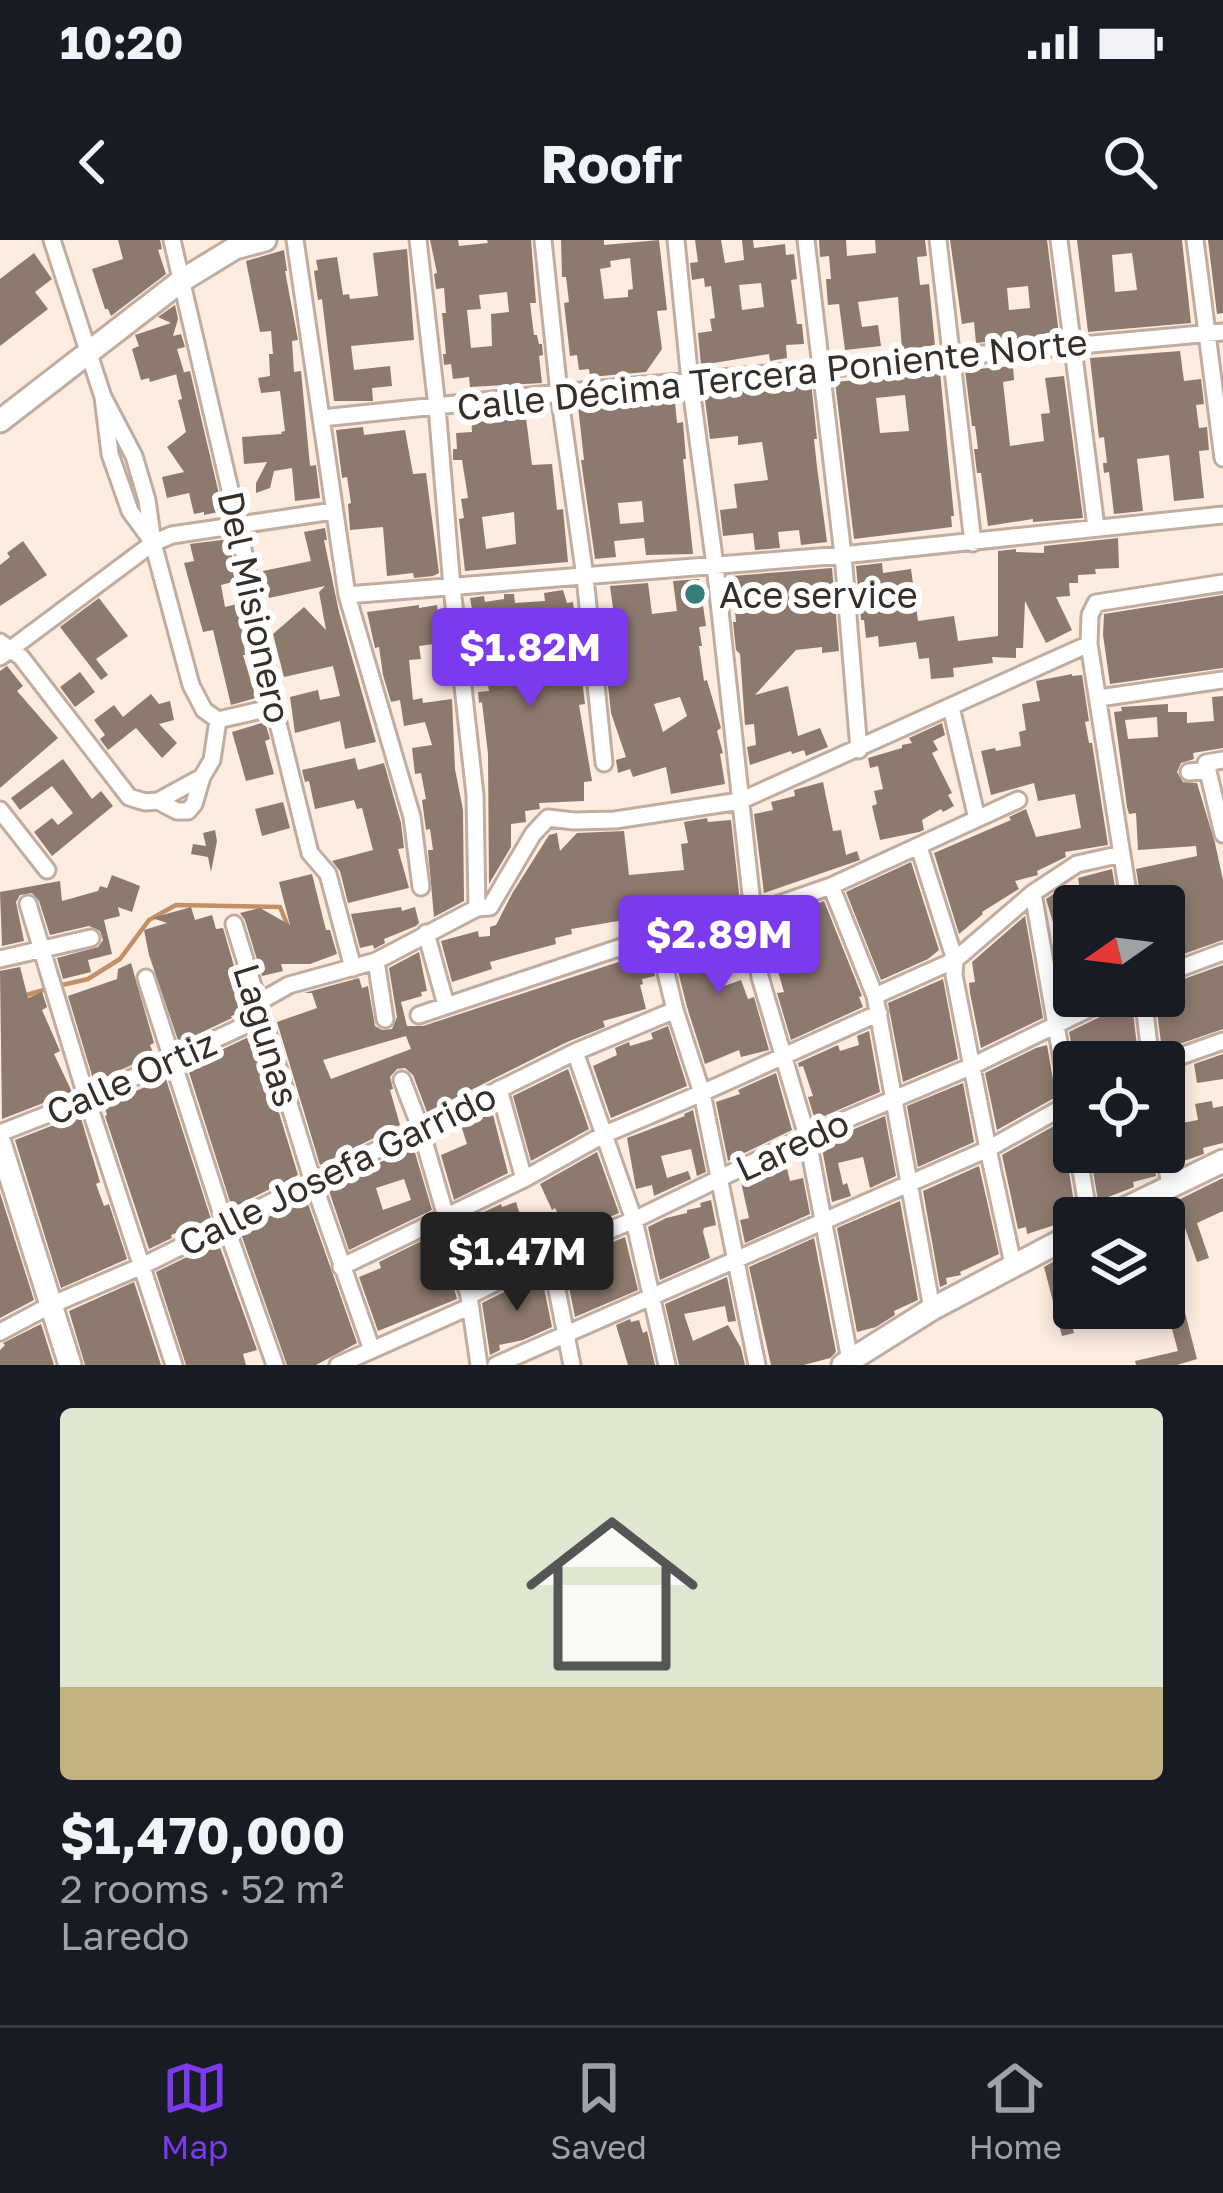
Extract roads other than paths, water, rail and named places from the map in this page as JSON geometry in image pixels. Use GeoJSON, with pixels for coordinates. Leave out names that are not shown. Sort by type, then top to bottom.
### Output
{"type":"FeatureCollection","features":[{"type":"Feature","properties":{"kind":"street"},"geometry":{"type":"LineString","coordinates":[[52,240],[103,397],[110,454],[130,511],[153,543],[191,685],[204,710],[218,720],[274,707]]}},
{"type":"Feature","properties":{"kind":"street","name":"Del Misionero"},"geometry":{"type":"LineString","coordinates":[[172,240],[310,853],[328,874],[353,968]]}},
{"type":"Feature","properties":{"kind":"street"},"geometry":{"type":"LineString","coordinates":[[0,422],[182,280],[235,248],[265,240]]}},
{"type":"Feature","properties":{"kind":"street"},"geometry":{"type":"LineString","coordinates":[[296,240],[347,595],[412,817],[422,887]]}},
{"type":"Feature","properties":{"kind":"street"},"geometry":{"type":"LineString","coordinates":[[418,240],[475,795],[477,908],[490,907],[532,834],[548,818],[615,820],[740,801],[1089,644]]}},
{"type":"Feature","properties":{"kind":"street"},"geometry":{"type":"LineString","coordinates":[[543,240],[604,763]]}},
{"type":"Feature","properties":{"kind":"street"},"geometry":{"type":"LineString","coordinates":[[676,240],[760,977],[807,1136],[847,1363],[932,1309],[1053,1244]]}},
{"type":"Feature","properties":{"kind":"street"},"geometry":{"type":"LineString","coordinates":[[806,240],[843,555],[859,750]]}},
{"type":"Feature","properties":{"kind":"street"},"geometry":{"type":"LineString","coordinates":[[938,240],[973,543]]}},
{"type":"Feature","properties":{"kind":"street"},"geometry":{"type":"LineString","coordinates":[[1059,240],[1096,527]]}},
{"type":"Feature","properties":{"kind":"street"},"geometry":{"type":"LineString","coordinates":[[1195,240],[1215,333],[1223,458]]}},
{"type":"Feature","properties":{"kind":"street","name":"Calle Décima Tercera Poniente Norte"},"geometry":{"type":"LineString","coordinates":[[322,418],[1215,333]]}},
{"type":"Feature","properties":{"kind":"street"},"geometry":{"type":"LineString","coordinates":[[3,650],[153,543],[172,535],[333,511]]}},
{"type":"Feature","properties":{"kind":"street"},"geometry":{"type":"LineString","coordinates":[[347,595],[843,555],[1223,515]]}},
{"type":"Feature","properties":{"kind":"street"},"geometry":{"type":"LineString","coordinates":[[1127,885],[1089,644],[1090,615],[1094,605],[1223,583]]}},
{"type":"Feature","properties":{"kind":"street"},"geometry":{"type":"LineString","coordinates":[[3,650],[21,657],[129,797],[158,801],[202,777],[212,760],[218,720]]}},
{"type":"Feature","properties":{"kind":"street"},"geometry":{"type":"LineString","coordinates":[[1099,698],[1223,680]]}},
{"type":"Feature","properties":{"kind":"street"},"geometry":{"type":"LineString","coordinates":[[951,706],[977,819]]}},
{"type":"Feature","properties":{"kind":"street"},"geometry":{"type":"LineString","coordinates":[[1189,772],[1215,765],[1215,801],[1223,834]]}},
{"type":"Feature","properties":{"kind":"street"},"geometry":{"type":"LineString","coordinates":[[418,1015],[657,935],[753,913],[831,886],[1018,800]]}},
{"type":"Feature","properties":{"kind":"street"},"geometry":{"type":"LineString","coordinates":[[0,810],[47,870]]}},
{"type":"Feature","properties":{"kind":"street"},"geometry":{"type":"LineString","coordinates":[[919,847],[955,960],[954,975],[1013,1264]]}},
{"type":"Feature","properties":{"kind":"street"},"geometry":{"type":"LineString","coordinates":[[875,995],[955,960],[1033,893],[1077,863],[1122,854]]}},
{"type":"Feature","properties":{"kind":"street"},"geometry":{"type":"LineString","coordinates":[[831,886],[875,995],[932,1309]]}},
{"type":"Feature","properties":{"kind":"street"},"geometry":{"type":"LineString","coordinates":[[1033,893],[1061,1041]]}},
{"type":"Feature","properties":{"kind":"street"},"geometry":{"type":"LineString","coordinates":[[28,904],[174,1365]]}},
{"type":"Feature","properties":{"kind":"street","name":"Calle Ortiz"},"geometry":{"type":"LineString","coordinates":[[0,1133],[172,1061],[259,1012],[266,998],[290,986],[376,961],[477,908]]}},
{"type":"Feature","properties":{"kind":"street","name":"Lagunas"},"geometry":{"type":"LineString","coordinates":[[234,924],[313,1182],[372,1350]]}},
{"type":"Feature","properties":{"kind":"street"},"geometry":{"type":"LineString","coordinates":[[426,932],[446,1005]]}},
{"type":"Feature","properties":{"kind":"street"},"geometry":{"type":"LineString","coordinates":[[657,935],[702,1094],[757,1365]]}},
{"type":"Feature","properties":{"kind":"street"},"geometry":{"type":"LineString","coordinates":[[0,959],[91,938]]}},
{"type":"Feature","properties":{"kind":"street"},"geometry":{"type":"LineString","coordinates":[[1185,966],[1223,952]]}},
{"type":"Feature","properties":{"kind":"street"},"geometry":{"type":"LineString","coordinates":[[376,961],[385,1019]]}},
{"type":"Feature","properties":{"kind":"street"},"geometry":{"type":"LineString","coordinates":[[146,978],[275,1365]]}},
{"type":"Feature","properties":{"kind":"street","name":"Calle Josefa Garrido"},"geometry":{"type":"LineString","coordinates":[[0,1332],[575,1052],[675,1010]]}},
{"type":"Feature","properties":{"kind":"street"},"geometry":{"type":"LineString","coordinates":[[341,1267],[524,1179],[603,1135],[879,1013]]}},
{"type":"Feature","properties":{"kind":"street","name":"Laredo"},"geometry":{"type":"LineString","coordinates":[[338,1365],[470,1302],[550,1255],[1073,1017]]}},
{"type":"Feature","properties":{"kind":"street"},"geometry":{"type":"LineString","coordinates":[[1185,1055],[1223,1041]]}},
{"type":"Feature","properties":{"kind":"street"},"geometry":{"type":"LineString","coordinates":[[575,1052],[634,1220],[667,1365]]}},
{"type":"Feature","properties":{"kind":"street"},"geometry":{"type":"LineString","coordinates":[[402,1080],[447,1216],[470,1302],[479,1365]]}},
{"type":"Feature","properties":{"kind":"street"},"geometry":{"type":"LineString","coordinates":[[499,1089],[524,1179]]}},
{"type":"Feature","properties":{"kind":"street"},"geometry":{"type":"LineString","coordinates":[[496,1365],[823,1224],[988,1149],[1053,1113]]}},
{"type":"Feature","properties":{"kind":"street"},"geometry":{"type":"LineString","coordinates":[[0,1143],[70,1365]]}},
{"type":"Feature","properties":{"kind":"street"},"geometry":{"type":"LineString","coordinates":[[1148,1197],[1223,1161]]}},
{"type":"Feature","properties":{"kind":"street"},"geometry":{"type":"LineString","coordinates":[[1168,1173],[1170,1186]]}},
{"type":"Feature","properties":{"kind":"street"},"geometry":{"type":"LineString","coordinates":[[550,1255],[572,1365]]}},
{"type":"Feature","properties":{"kind":"waterway"},"geometry":{"type":"LineString","coordinates":[[58,986],[88,979],[120,959],[149,920],[176,905],[280,907],[287,924]]}},
{"type":"Feature","properties":{"kind":"waterway"},"geometry":{"type":"LineString","coordinates":[[23,996],[47,989]]}},
{"type":"Feature","properties":{"kind":"place","name":"Ace service"},"geometry":{"type":"Point","coordinates":[695,594]}}]}
